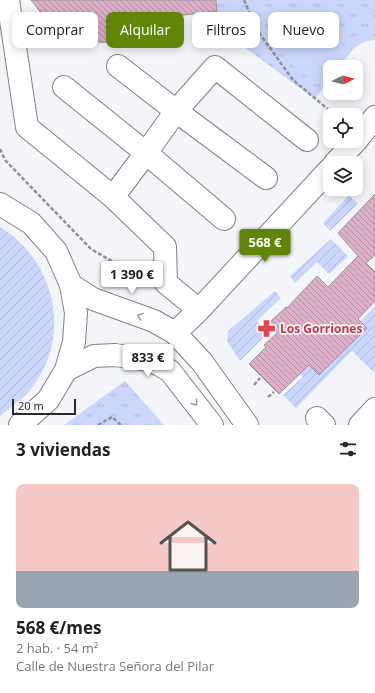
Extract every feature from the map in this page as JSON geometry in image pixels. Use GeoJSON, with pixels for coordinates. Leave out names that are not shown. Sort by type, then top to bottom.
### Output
{"type":"FeatureCollection","features":[{"type":"Feature","properties":{"kind":"street"},"geometry":{"type":"LineString","coordinates":[[8,0],[27,127],[113,197],[165,247],[166,283],[199,310]]}},
{"type":"Feature","properties":{"kind":"street"},"geometry":{"type":"LineString","coordinates":[[118,66],[266,178]]}},
{"type":"Feature","properties":{"kind":"street"},"geometry":{"type":"LineString","coordinates":[[113,197],[176,111],[214,67],[306,140]]}},
{"type":"Feature","properties":{"kind":"street"},"geometry":{"type":"LineString","coordinates":[[64,88],[146,153],[224,219]]}},
{"type":"Feature","properties":{"kind":"street"},"geometry":{"type":"LineString","coordinates":[[363,132],[375,117]]}},
{"type":"Feature","properties":{"kind":"street"},"geometry":{"type":"LineString","coordinates":[[342,156],[349,148]]}},
{"type":"Feature","properties":{"kind":"street"},"geometry":{"type":"LineString","coordinates":[[175,333],[199,310],[323,177]]}},
{"type":"Feature","properties":{"kind":"street"},"geometry":{"type":"LineString","coordinates":[[0,204],[31,223],[56,251],[71,285],[76,313],[74,342],[66,370],[48,400],[20,425]]}},
{"type":"Feature","properties":{"kind":"street"},"geometry":{"type":"LineString","coordinates":[[71,285],[93,299],[154,321],[175,333],[202,362],[248,425]]}},
{"type":"Feature","properties":{"kind":"street"},"geometry":{"type":"LineString","coordinates":[[66,370],[94,356],[115,355],[149,360],[170,371],[212,425]]}},
{"type":"Feature","properties":{"kind":"street"},"geometry":{"type":"LineString","coordinates":[[360,425],[375,409]]}},
{"type":"Feature","properties":{"kind":"path"},"geometry":{"type":"LineString","coordinates":[[244,0],[257,30],[293,80],[327,108]]}},
{"type":"Feature","properties":{"kind":"path"},"geometry":{"type":"LineString","coordinates":[[0,149],[5,160],[91,249],[115,263],[131,277],[138,279],[166,275]]}},
{"type":"Feature","properties":{"kind":"path"},"geometry":{"type":"LineString","coordinates":[[254,385],[260,378]]}},
{"type":"Feature","properties":{"kind":"path"},"geometry":{"type":"LineString","coordinates":[[268,397],[274,392]]}},
{"type":"Feature","properties":{"kind":"path"},"geometry":{"type":"LineString","coordinates":[[98,425],[112,417],[121,425]]}},
{"type":"Feature","properties":{"kind":"green space"},"geometry":{"type":"Polygon","coordinates":[[[211,0],[375,0],[375,40],[359,45],[344,60],[323,60],[323,88],[315,99],[246,48],[260,48],[260,12],[204,12],[211,0]]]}},
{"type":"Feature","properties":{"kind":"green space"},"geometry":{"type":"Polygon","coordinates":[[[339,42],[344,46],[333,60],[323,60],[323,73],[315,83],[285,60],[294,48],[339,48],[339,42]]]}},
{"type":"Feature","properties":{"kind":"green space"},"geometry":{"type":"Polygon","coordinates":[[[348,196],[350,196],[358,204],[330,231],[323,223],[348,196]]]}},
{"type":"Feature","properties":{"kind":"green space"},"geometry":{"type":"Polygon","coordinates":[[[0,227],[19,241],[33,258],[45,278],[52,298],[54,320],[52,343],[46,364],[34,385],[23,397],[0,416],[0,227]]]}},
{"type":"Feature","properties":{"kind":"green space"},"geometry":{"type":"Polygon","coordinates":[[[331,239],[348,256],[329,274],[317,262],[295,283],[290,276],[331,239]]]}},
{"type":"Feature","properties":{"kind":"green space"},"geometry":{"type":"Polygon","coordinates":[[[275,291],[281,298],[257,321],[267,334],[240,361],[227,341],[228,331],[275,291]]]}},
{"type":"Feature","properties":{"kind":"green space"},"geometry":{"type":"Polygon","coordinates":[[[375,306],[375,369],[373,372],[352,351],[296,408],[283,395],[303,377],[300,374],[310,365],[319,375],[367,328],[361,321],[375,306]]]}},
{"type":"Feature","properties":{"kind":"green space"},"geometry":{"type":"Polygon","coordinates":[[[125,381],[164,425],[64,425],[125,381]]]}},
{"type":"Feature","properties":{"kind":"building"},"geometry":{"type":"Polygon","coordinates":[[[31,0],[216,0],[217,11],[192,12],[192,14],[184,15],[184,12],[106,12],[106,42],[98,42],[98,12],[40,12],[31,0]]]}},
{"type":"Feature","properties":{"kind":"building"},"geometry":{"type":"Polygon","coordinates":[[[375,194],[375,255],[366,263],[375,272],[375,301],[358,319],[367,328],[319,375],[309,365],[279,394],[249,364],[266,347],[264,345],[277,333],[269,323],[286,307],[287,308],[317,276],[328,287],[358,256],[338,233],[375,194]]]}},
{"type":"Feature","properties":{"kind":"place","name":"Los Gorriones"},"geometry":{"type":"Point","coordinates":[267,329]}}]}
